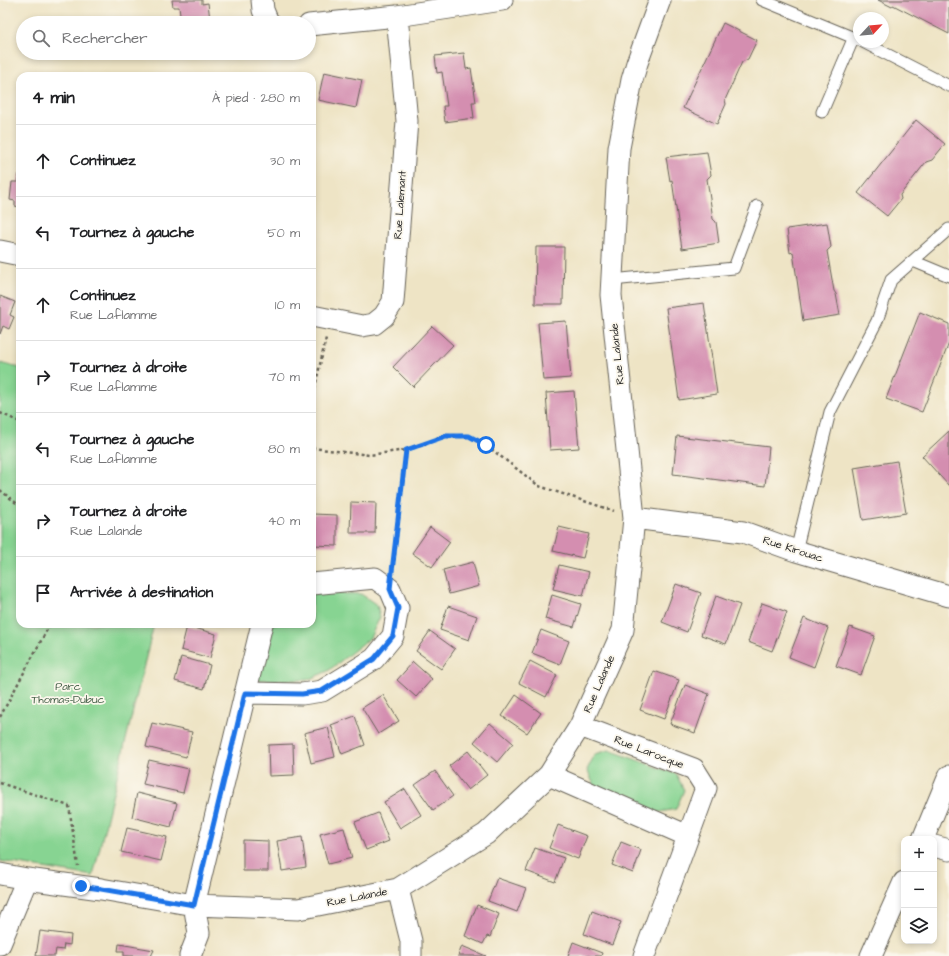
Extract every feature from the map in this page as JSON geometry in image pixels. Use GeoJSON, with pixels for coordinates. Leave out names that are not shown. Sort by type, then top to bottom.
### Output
{"type":"FeatureCollection","features":[{"type":"Feature","properties":{"kind":"street"},"geometry":{"type":"LineString","coordinates":[[262,0],[266,16]]}},
{"type":"Feature","properties":{"kind":"street"},"geometry":{"type":"LineString","coordinates":[[316,24],[397,16],[502,0]]}},
{"type":"Feature","properties":{"kind":"street","name":"Rue Lalande"},"geometry":{"type":"LineString","coordinates":[[0,874],[194,905],[298,909],[398,889],[486,834],[549,775],[580,726],[623,630],[634,518],[611,295],[619,148],[632,80],[637,62],[660,0]]}},
{"type":"Feature","properties":{"kind":"street","name":"Rue Lalemant"},"geometry":{"type":"LineString","coordinates":[[321,318],[362,326],[374,324],[384,316],[393,302],[407,120],[397,16]]}},
{"type":"Feature","properties":{"kind":"street"},"geometry":{"type":"LineString","coordinates":[[0,251],[16,255]]}},
{"type":"Feature","properties":{"kind":"street","name":"Rue Kirouac"},"geometry":{"type":"LineString","coordinates":[[634,518],[743,532],[796,551],[949,596]]}},
{"type":"Feature","properties":{"kind":"street"},"geometry":{"type":"LineString","coordinates":[[245,693],[302,694],[322,691],[374,659],[393,636],[398,608],[390,589],[375,578],[316,584]]}},
{"type":"Feature","properties":{"kind":"street"},"geometry":{"type":"LineString","coordinates":[[190,956],[199,933],[194,905],[261,628]]}},
{"type":"Feature","properties":{"kind":"street","name":"Rue Larocque"},"geometry":{"type":"LineString","coordinates":[[580,726],[694,769],[706,788],[644,956]]}},
{"type":"Feature","properties":{"kind":"street"},"geometry":{"type":"LineString","coordinates":[[549,775],[688,836]]}},
{"type":"Feature","properties":{"kind":"street"},"geometry":{"type":"LineString","coordinates":[[924,836],[949,776]]}},
{"type":"Feature","properties":{"kind":"street"},"geometry":{"type":"LineString","coordinates":[[937,847],[949,850]]}},
{"type":"Feature","properties":{"kind":"street"},"geometry":{"type":"LineString","coordinates":[[0,944],[27,879]]}},
{"type":"Feature","properties":{"kind":"street"},"geometry":{"type":"LineString","coordinates":[[398,889],[411,941],[411,956]]}},
{"type":"Feature","properties":{"kind":"street"},"geometry":{"type":"LineString","coordinates":[[871,956],[901,889]]}},
{"type":"Feature","properties":{"kind":"lane"},"geometry":{"type":"LineString","coordinates":[[762,0],[853,38]]}},
{"type":"Feature","properties":{"kind":"lane"},"geometry":{"type":"LineString","coordinates":[[822,112],[855,48]]}},
{"type":"Feature","properties":{"kind":"lane"},"geometry":{"type":"LineString","coordinates":[[875,48],[949,86]]}},
{"type":"Feature","properties":{"kind":"lane"},"geometry":{"type":"LineString","coordinates":[[612,280],[734,268],[757,206]]}},
{"type":"Feature","properties":{"kind":"lane"},"geometry":{"type":"LineString","coordinates":[[796,551],[830,412],[877,321],[891,280],[949,229]]}},
{"type":"Feature","properties":{"kind":"lane"},"geometry":{"type":"LineString","coordinates":[[913,261],[949,276]]}},
{"type":"Feature","properties":{"kind":"path"},"geometry":{"type":"LineString","coordinates":[[316,364],[321,318]]}},
{"type":"Feature","properties":{"kind":"path"},"geometry":{"type":"LineString","coordinates":[[0,413],[16,420]]}},
{"type":"Feature","properties":{"kind":"path"},"geometry":{"type":"LineString","coordinates":[[316,448],[369,454],[406,450],[446,436],[469,436],[486,445],[538,486],[634,518]]}},
{"type":"Feature","properties":{"kind":"path"},"geometry":{"type":"LineString","coordinates":[[390,589],[406,450]]}},
{"type":"Feature","properties":{"kind":"path"},"geometry":{"type":"LineString","coordinates":[[0,490],[16,503]]}},
{"type":"Feature","properties":{"kind":"path"},"geometry":{"type":"LineString","coordinates":[[0,717],[48,628]]}},
{"type":"Feature","properties":{"kind":"path"},"geometry":{"type":"LineString","coordinates":[[0,783],[69,806],[81,886]]}},
{"type":"Feature","properties":{"kind":"green space","name":"Parc Thomas-Dubuc"},"geometry":{"type":"Polygon","coordinates":[[[0,363],[16,367],[16,628],[153,628],[93,876],[0,861],[0,363]]]}},
{"type":"Feature","properties":{"kind":"green space"},"geometry":{"type":"Polygon","coordinates":[[[316,593],[361,594],[377,605],[380,617],[370,638],[328,671],[307,680],[257,680],[267,628],[316,628],[316,593]]]}},
{"type":"Feature","properties":{"kind":"green space"},"geometry":{"type":"Polygon","coordinates":[[[609,750],[676,774],[684,790],[676,809],[655,813],[594,785],[587,770],[595,754],[609,750]]]}},
{"type":"Feature","properties":{"kind":"building"},"geometry":{"type":"Polygon","coordinates":[[[172,0],[202,0],[202,4],[208,3],[210,16],[180,16],[179,7],[173,7],[172,0]]]}},
{"type":"Feature","properties":{"kind":"building"},"geometry":{"type":"Polygon","coordinates":[[[878,0],[949,0],[949,34],[893,5],[892,7],[878,0]]]}},
{"type":"Feature","properties":{"kind":"building"},"geometry":{"type":"Polygon","coordinates":[[[723,23],[757,40],[748,59],[742,62],[725,100],[726,104],[717,124],[683,108],[723,23]]]}},
{"type":"Feature","properties":{"kind":"building"},"geometry":{"type":"Polygon","coordinates":[[[464,53],[466,69],[471,68],[476,102],[472,102],[474,118],[445,122],[443,106],[447,106],[442,72],[437,73],[435,56],[464,53]]]}},
{"type":"Feature","properties":{"kind":"building"},"geometry":{"type":"Polygon","coordinates":[[[324,72],[362,80],[356,108],[318,100],[324,72]]]}},
{"type":"Feature","properties":{"kind":"building"},"geometry":{"type":"Polygon","coordinates":[[[916,120],[945,144],[932,160],[926,162],[900,195],[901,199],[887,216],[858,193],[916,120]]]}},
{"type":"Feature","properties":{"kind":"building"},"geometry":{"type":"Polygon","coordinates":[[[707,152],[711,175],[707,179],[713,219],[716,222],[719,243],[682,249],[672,180],[670,181],[666,157],[707,152]]]}},
{"type":"Feature","properties":{"kind":"building"},"geometry":{"type":"Polygon","coordinates":[[[12,182],[16,182],[16,206],[15,201],[10,200],[12,182]]]}},
{"type":"Feature","properties":{"kind":"building"},"geometry":{"type":"Polygon","coordinates":[[[827,223],[831,247],[827,251],[840,315],[803,321],[793,252],[790,253],[787,229],[827,223]]]}},
{"type":"Feature","properties":{"kind":"building"},"geometry":{"type":"Polygon","coordinates":[[[536,247],[564,247],[563,304],[535,304],[536,247]]]}},
{"type":"Feature","properties":{"kind":"building"},"geometry":{"type":"Polygon","coordinates":[[[0,296],[15,302],[10,315],[14,317],[9,329],[3,326],[0,334],[0,296]]]}},
{"type":"Feature","properties":{"kind":"building"},"geometry":{"type":"Polygon","coordinates":[[[704,303],[717,394],[679,400],[666,308],[704,303]]]}},
{"type":"Feature","properties":{"kind":"building"},"geometry":{"type":"Polygon","coordinates":[[[920,312],[949,324],[949,343],[922,412],[886,399],[920,312]]]}},
{"type":"Feature","properties":{"kind":"building"},"geometry":{"type":"Polygon","coordinates":[[[566,321],[571,378],[543,380],[538,323],[566,321]]]}},
{"type":"Feature","properties":{"kind":"building"},"geometry":{"type":"Polygon","coordinates":[[[432,326],[453,345],[413,387],[393,367],[432,326]]]}},
{"type":"Feature","properties":{"kind":"building"},"geometry":{"type":"Polygon","coordinates":[[[574,391],[579,448],[550,450],[546,393],[574,391]]]}},
{"type":"Feature","properties":{"kind":"building"},"geometry":{"type":"Polygon","coordinates":[[[949,431],[949,486],[922,456],[949,431]]]}},
{"type":"Feature","properties":{"kind":"building"},"geometry":{"type":"Polygon","coordinates":[[[677,436],[769,447],[765,486],[673,474],[677,436]]]}},
{"type":"Feature","properties":{"kind":"building"},"geometry":{"type":"Polygon","coordinates":[[[897,461],[906,513],[863,520],[854,468],[897,461]]]}},
{"type":"Feature","properties":{"kind":"building"},"geometry":{"type":"Polygon","coordinates":[[[351,502],[376,503],[375,533],[350,533],[351,502]]]}},
{"type":"Feature","properties":{"kind":"building"},"geometry":{"type":"Polygon","coordinates":[[[316,514],[337,515],[337,546],[316,545],[316,514]]]}},
{"type":"Feature","properties":{"kind":"building"},"geometry":{"type":"Polygon","coordinates":[[[430,527],[450,542],[432,567],[412,553],[430,527]]]}},
{"type":"Feature","properties":{"kind":"building"},"geometry":{"type":"Polygon","coordinates":[[[559,527],[589,534],[583,558],[553,551],[559,527]]]}},
{"type":"Feature","properties":{"kind":"building"},"geometry":{"type":"Polygon","coordinates":[[[473,562],[479,586],[449,594],[443,570],[473,562]]]}},
{"type":"Feature","properties":{"kind":"building"},"geometry":{"type":"Polygon","coordinates":[[[559,565],[589,572],[583,596],[553,589],[559,565]]]}},
{"type":"Feature","properties":{"kind":"building"},"geometry":{"type":"Polygon","coordinates":[[[676,584],[701,593],[687,632],[662,622],[676,584]]]}},
{"type":"Feature","properties":{"kind":"building"},"geometry":{"type":"Polygon","coordinates":[[[552,595],[581,604],[574,627],[545,619],[552,595]]]}},
{"type":"Feature","properties":{"kind":"building"},"geometry":{"type":"Polygon","coordinates":[[[716,596],[740,605],[726,644],[701,635],[716,596]]]}},
{"type":"Feature","properties":{"kind":"building"},"geometry":{"type":"Polygon","coordinates":[[[762,603],[787,612],[772,651],[748,642],[762,603]]]}},
{"type":"Feature","properties":{"kind":"building"},"geometry":{"type":"Polygon","coordinates":[[[448,606],[477,616],[469,640],[440,630],[448,606]]]}},
{"type":"Feature","properties":{"kind":"building"},"geometry":{"type":"Polygon","coordinates":[[[804,618],[828,628],[814,667],[789,657],[804,618]]]}},
{"type":"Feature","properties":{"kind":"building"},"geometry":{"type":"Polygon","coordinates":[[[850,627],[875,636],[861,675],[836,666],[850,627]]]}},
{"type":"Feature","properties":{"kind":"building"},"geometry":{"type":"Polygon","coordinates":[[[186,628],[194,628],[216,634],[210,658],[181,650],[186,628]]]}},
{"type":"Feature","properties":{"kind":"building"},"geometry":{"type":"Polygon","coordinates":[[[541,630],[569,641],[560,664],[532,653],[541,630]]]}},
{"type":"Feature","properties":{"kind":"building"},"geometry":{"type":"Polygon","coordinates":[[[430,631],[455,649],[441,669],[416,651],[430,631]]]}},
{"type":"Feature","properties":{"kind":"building"},"geometry":{"type":"Polygon","coordinates":[[[181,657],[210,665],[204,689],[175,681],[181,657]]]}},
{"type":"Feature","properties":{"kind":"building"},"geometry":{"type":"Polygon","coordinates":[[[530,661],[557,675],[546,697],[519,683],[530,661]]]}},
{"type":"Feature","properties":{"kind":"building"},"geometry":{"type":"Polygon","coordinates":[[[413,662],[432,679],[416,697],[397,680],[413,662]]]}},
{"type":"Feature","properties":{"kind":"building"},"geometry":{"type":"Polygon","coordinates":[[[654,671],[679,680],[664,719],[640,710],[654,671]]]}},
{"type":"Feature","properties":{"kind":"building"},"geometry":{"type":"Polygon","coordinates":[[[685,685],[709,694],[695,733],[670,724],[685,685]]]}},
{"type":"Feature","properties":{"kind":"building"},"geometry":{"type":"Polygon","coordinates":[[[383,695],[399,721],[378,734],[362,708],[383,695]]]}},
{"type":"Feature","properties":{"kind":"building"},"geometry":{"type":"Polygon","coordinates":[[[516,695],[541,713],[527,733],[502,716],[516,695]]]}},
{"type":"Feature","properties":{"kind":"building"},"geometry":{"type":"Polygon","coordinates":[[[355,716],[365,745],[342,754],[331,725],[355,716]]]}},
{"type":"Feature","properties":{"kind":"building"},"geometry":{"type":"Polygon","coordinates":[[[152,723],[192,732],[186,757],[146,747],[152,723]]]}},
{"type":"Feature","properties":{"kind":"building"},"geometry":{"type":"Polygon","coordinates":[[[490,723],[513,743],[497,762],[474,742],[490,723]]]}},
{"type":"Feature","properties":{"kind":"building"},"geometry":{"type":"Polygon","coordinates":[[[328,727],[335,757],[311,763],[304,733],[328,727]]]}},
{"type":"Feature","properties":{"kind":"building"},"geometry":{"type":"Polygon","coordinates":[[[293,744],[294,775],[269,776],[268,745],[293,744]]]}},
{"type":"Feature","properties":{"kind":"building"},"geometry":{"type":"Polygon","coordinates":[[[468,751],[487,775],[468,790],[449,766],[468,751]]]}},
{"type":"Feature","properties":{"kind":"building"},"geometry":{"type":"Polygon","coordinates":[[[149,760],[189,769],[183,793],[143,784],[149,760]]]}},
{"type":"Feature","properties":{"kind":"building"},"geometry":{"type":"Polygon","coordinates":[[[435,771],[453,796],[433,810],[415,785],[435,771]]]}},
{"type":"Feature","properties":{"kind":"building"},"geometry":{"type":"Polygon","coordinates":[[[405,789],[421,815],[400,828],[384,802],[405,789]]]}},
{"type":"Feature","properties":{"kind":"building"},"geometry":{"type":"Polygon","coordinates":[[[137,793],[177,803],[171,827],[132,817],[137,793]]]}},
{"type":"Feature","properties":{"kind":"building"},"geometry":{"type":"Polygon","coordinates":[[[378,813],[389,841],[366,850],[355,822],[378,813]]]}},
{"type":"Feature","properties":{"kind":"building"},"geometry":{"type":"Polygon","coordinates":[[[558,825],[587,836],[578,859],[549,848],[558,825]]]}},
{"type":"Feature","properties":{"kind":"building"},"geometry":{"type":"Polygon","coordinates":[[[127,828],[167,837],[161,861],[121,852],[127,828]]]}},
{"type":"Feature","properties":{"kind":"building"},"geometry":{"type":"Polygon","coordinates":[[[344,828],[352,858],[328,864],[320,834],[344,828]]]}},
{"type":"Feature","properties":{"kind":"building"},"geometry":{"type":"Polygon","coordinates":[[[302,837],[306,867],[282,871],[277,841],[302,837]]]}},
{"type":"Feature","properties":{"kind":"building"},"geometry":{"type":"Polygon","coordinates":[[[243,840],[268,841],[268,871],[243,871],[243,840]]]}},
{"type":"Feature","properties":{"kind":"building"},"geometry":{"type":"Polygon","coordinates":[[[621,842],[641,850],[633,873],[612,865],[621,842]]]}},
{"type":"Feature","properties":{"kind":"building"},"geometry":{"type":"Polygon","coordinates":[[[535,848],[564,858],[555,882],[526,871],[535,848]]]}},
{"type":"Feature","properties":{"kind":"building"},"geometry":{"type":"Polygon","coordinates":[[[497,878],[526,888],[517,912],[488,901],[497,878]]]}},
{"type":"Feature","properties":{"kind":"building"},"geometry":{"type":"Polygon","coordinates":[[[477,905],[499,914],[490,937],[487,936],[483,944],[465,936],[477,905]]]}},
{"type":"Feature","properties":{"kind":"building"},"geometry":{"type":"Polygon","coordinates":[[[592,911],[621,922],[612,945],[584,934],[592,911]]]}},
{"type":"Feature","properties":{"kind":"building"},"geometry":{"type":"Polygon","coordinates":[[[40,931],[71,935],[70,945],[64,944],[63,950],[56,949],[55,956],[36,956],[40,931]]]}},
{"type":"Feature","properties":{"kind":"building"},"geometry":{"type":"Polygon","coordinates":[[[573,942],[602,953],[601,956],[568,956],[573,942]]]}},
{"type":"Feature","properties":{"kind":"building"},"geometry":{"type":"Polygon","coordinates":[[[119,944],[154,950],[151,956],[124,956],[124,951],[118,951],[119,944]]]}},
{"type":"Feature","properties":{"kind":"building"},"geometry":{"type":"Polygon","coordinates":[[[462,946],[486,956],[458,956],[462,946]]]}},
{"type":"Feature","properties":{"kind":"route"},"geometry":{"type":"LineString","coordinates":[[81,886],[194,905],[245,693],[302,694],[322,691],[374,659],[393,636],[398,608],[390,589],[406,450],[446,436],[469,436],[486,445]]}}]}
